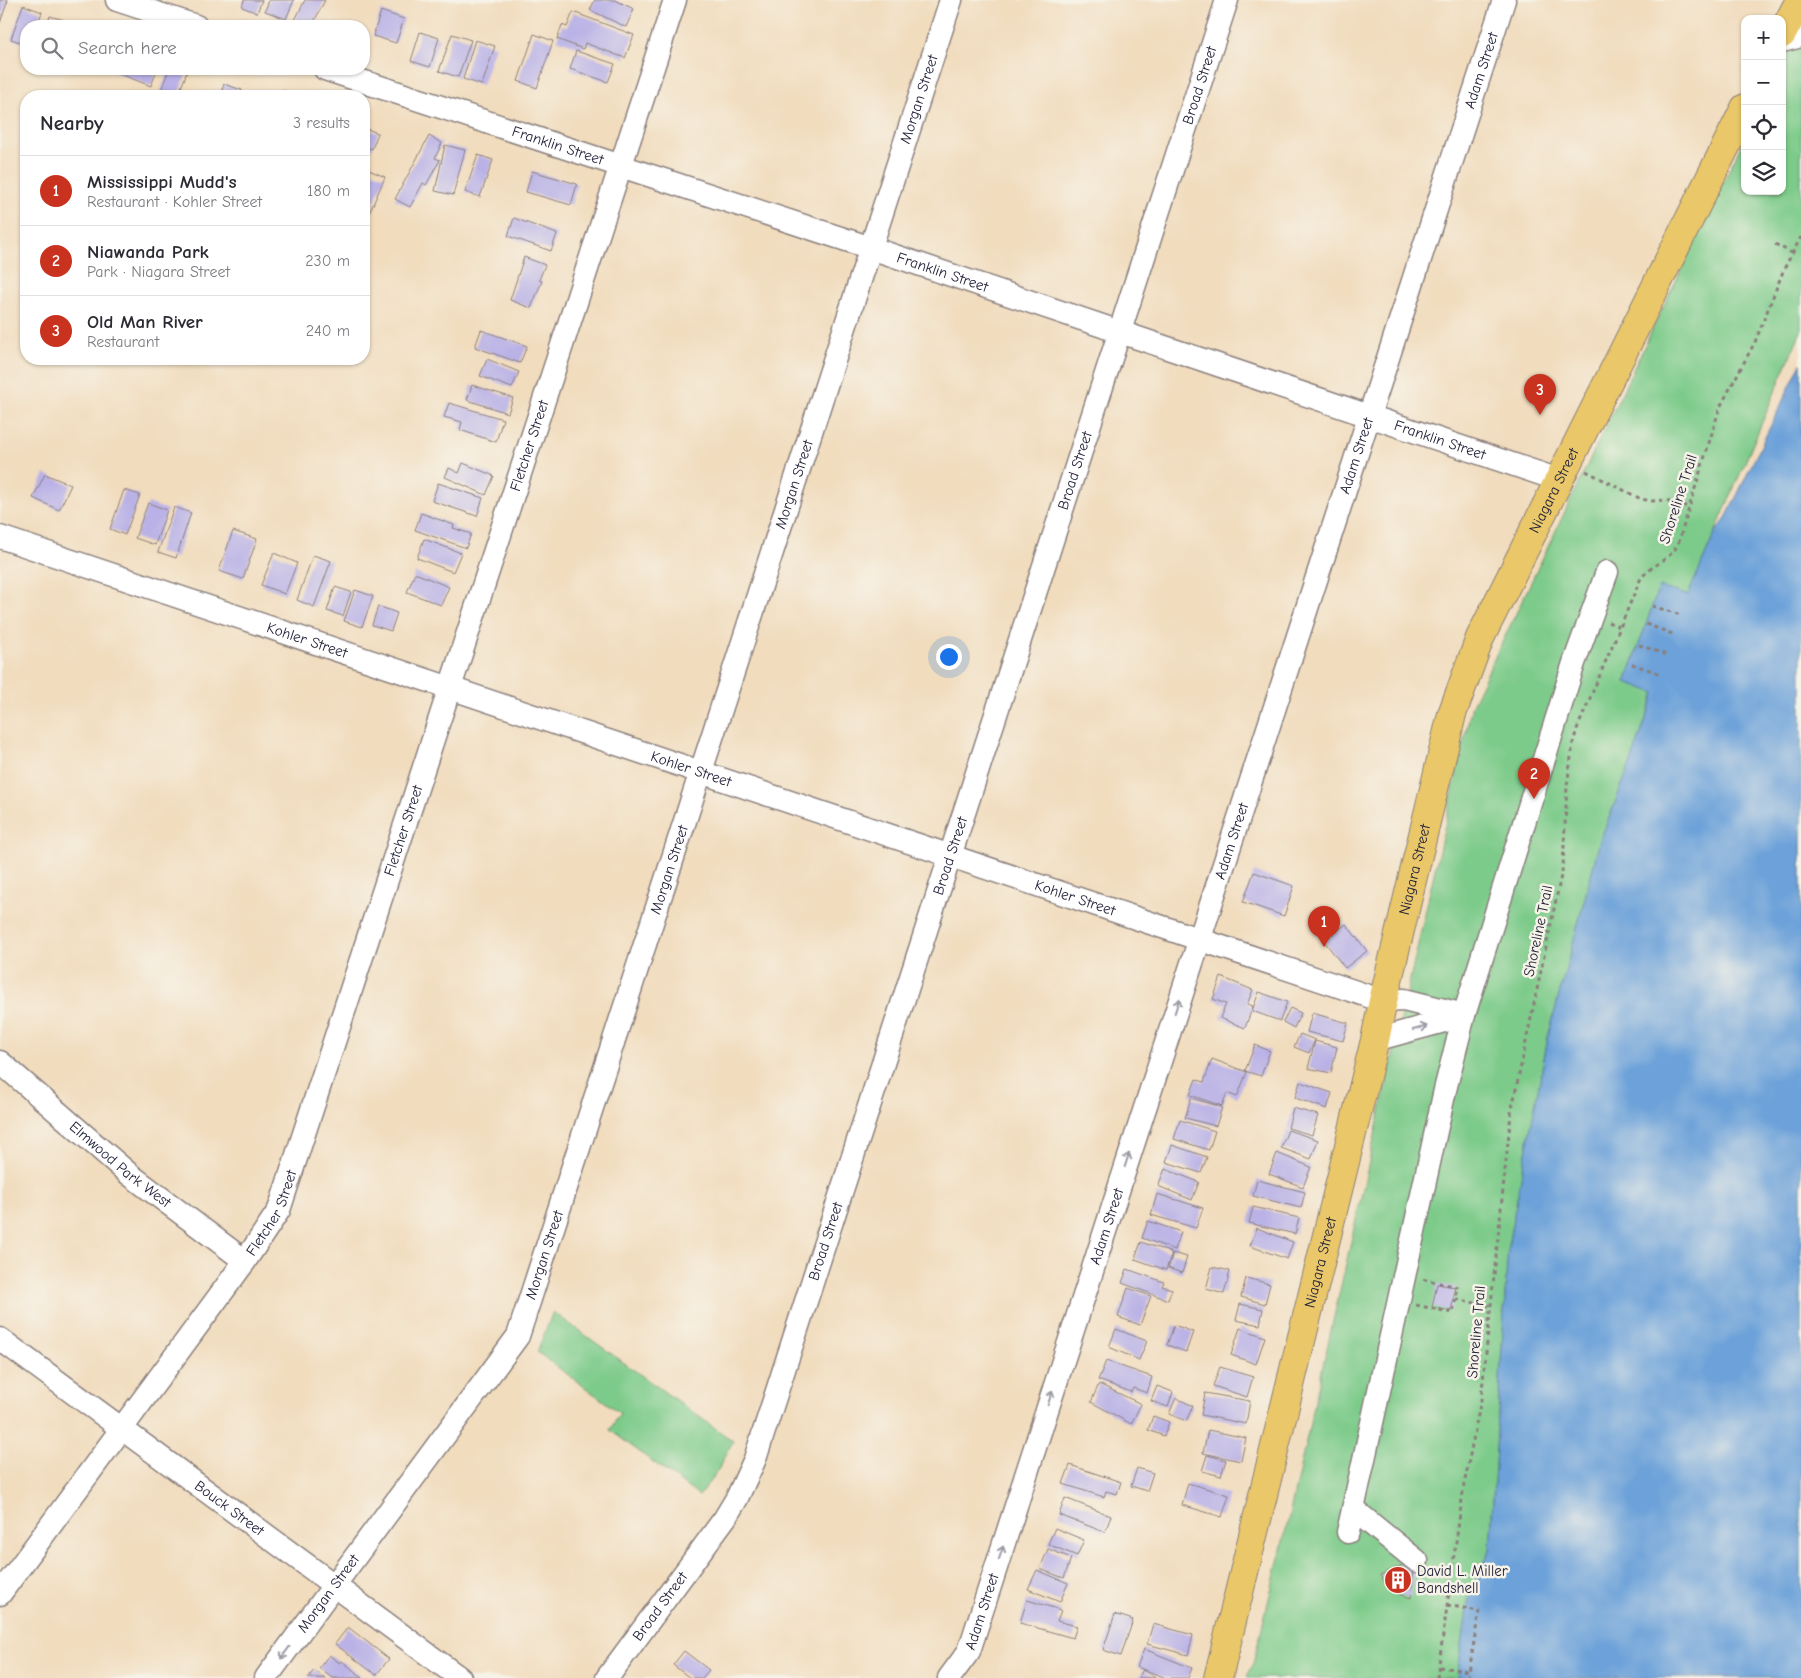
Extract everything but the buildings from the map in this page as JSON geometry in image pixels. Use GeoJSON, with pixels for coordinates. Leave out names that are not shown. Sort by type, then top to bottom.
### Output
{"type":"FeatureCollection","features":[{"type":"Feature","properties":{"kind":"main road"},"geometry":{"type":"LineString","coordinates":[[1786,25],[1797,2]]}},
{"type":"Feature","properties":{"kind":"main road","name":"Niagara Street"},"geometry":{"type":"LineString","coordinates":[[1218,1678],[1376,1040],[1383,1001],[1455,706],[1480,638],[1741,116]]}},
{"type":"Feature","properties":{"kind":"street"},"geometry":{"type":"LineString","coordinates":[[117,0],[178,20]]}},
{"type":"Feature","properties":{"kind":"street","name":"Fletcher Street"},"geometry":{"type":"LineString","coordinates":[[0,1594],[245,1261],[279,1210],[675,0]]}},
{"type":"Feature","properties":{"kind":"street","name":"Morgan Street"},"geometry":{"type":"LineString","coordinates":[[266,1678],[518,1336],[951,0]]}},
{"type":"Feature","properties":{"kind":"street","name":"Broad Street"},"geometry":{"type":"LineString","coordinates":[[607,1678],[725,1518],[737,1498],[755,1459],[1227,0]]}},
{"type":"Feature","properties":{"kind":"street","name":"Adam Street"},"geometry":{"type":"LineString","coordinates":[[949,1678],[969,1651],[1504,0]]}},
{"type":"Feature","properties":{"kind":"street"},"geometry":{"type":"LineString","coordinates":[[1786,40],[1801,36]]}},
{"type":"Feature","properties":{"kind":"street","name":"Franklin Street"},"geometry":{"type":"LineString","coordinates":[[342,75],[1370,414],[1559,480]]}},
{"type":"Feature","properties":{"kind":"street","name":"Kohler Street"},"geometry":{"type":"LineString","coordinates":[[0,537],[1383,1001],[1404,1000],[1464,1015]]}},
{"type":"Feature","properties":{"kind":"street"},"geometry":{"type":"LineString","coordinates":[[1348,1532],[1464,1015],[1574,663],[1607,572]]}},
{"type":"Feature","properties":{"kind":"street"},"geometry":{"type":"LineString","coordinates":[[1376,1040],[1464,1015]]}},
{"type":"Feature","properties":{"kind":"street","name":"Elmwood Park West"},"geometry":{"type":"LineString","coordinates":[[0,1062],[128,1174],[245,1261]]}},
{"type":"Feature","properties":{"kind":"street","name":"Bouck Street"},"geometry":{"type":"LineString","coordinates":[[0,1339],[460,1678]]}},
{"type":"Feature","properties":{"kind":"street"},"geometry":{"type":"LineString","coordinates":[[1353,1509],[1418,1561]]}},
{"type":"Feature","properties":{"kind":"path","name":"Shoreline Trail"},"geometry":{"type":"LineString","coordinates":[[1437,1678],[1464,1485],[1481,1400],[1489,1306],[1511,1113],[1563,866],[1567,786],[1577,729],[1640,580],[1650,568],[1673,553],[1720,407],[1755,342],[1784,269],[1801,237]]}},
{"type":"Feature","properties":{"kind":"path"},"geometry":{"type":"LineString","coordinates":[[1775,244],[1792,253]]}},
{"type":"Feature","properties":{"kind":"path"},"geometry":{"type":"LineString","coordinates":[[1584,470],[1641,499],[1652,501],[1666,500],[1688,507]]}},
{"type":"Feature","properties":{"kind":"path"},"geometry":{"type":"LineString","coordinates":[[1652,606],[1681,616]]}},
{"type":"Feature","properties":{"kind":"path"},"geometry":{"type":"LineString","coordinates":[[1646,624],[1675,635]]}},
{"type":"Feature","properties":{"kind":"path"},"geometry":{"type":"LineString","coordinates":[[1639,645],[1667,655]]}},
{"type":"Feature","properties":{"kind":"path"},"geometry":{"type":"LineString","coordinates":[[1632,664],[1661,674]]}},
{"type":"Feature","properties":{"kind":"path"},"geometry":{"type":"LineString","coordinates":[[1399,1302],[1453,1313],[1456,1299],[1458,1286],[1404,1276]]}},
{"type":"Feature","properties":{"kind":"path"},"geometry":{"type":"LineString","coordinates":[[1456,1299],[1489,1306]]}},
{"type":"Feature","properties":{"kind":"path"},"geometry":{"type":"LineString","coordinates":[[1447,1605],[1479,1611],[1468,1678]]}},
{"type":"Feature","properties":{"kind":"path"},"geometry":{"type":"LineString","coordinates":[[1438,1667],[1469,1671]]}},
{"type":"Feature","properties":{"kind":"green space"},"geometry":{"type":"Polygon","coordinates":[[[1801,19],[1801,331],[1688,596],[1659,587],[1626,682],[1655,692],[1633,757],[1600,841],[1549,1033],[1508,1246],[1490,1550],[1469,1598],[1457,1678],[1247,1678],[1253,1664],[1288,1521],[1472,705],[1741,145],[1741,195],[1786,195],[1786,50],[1801,19]]]}},
{"type":"Feature","properties":{"kind":"green space"},"geometry":{"type":"Polygon","coordinates":[[[553,1312],[733,1441],[718,1470],[699,1496],[610,1430],[620,1413],[537,1352],[553,1312]]]}},
{"type":"Feature","properties":{"kind":"water"},"geometry":{"type":"Polygon","coordinates":[[[1801,363],[1801,1678],[1457,1678],[1469,1598],[1490,1550],[1508,1246],[1549,1033],[1600,841],[1633,757],[1655,693],[1626,682],[1659,587],[1688,595],[1715,533],[1725,520],[1801,363]]]}},
{"type":"Feature","properties":{"kind":"place","name":"Old Man River"},"geometry":{"type":"Point","coordinates":[1540,415]}},
{"type":"Feature","properties":{"kind":"place","name":"Niawanda Park"},"geometry":{"type":"Point","coordinates":[1534,799]}},
{"type":"Feature","properties":{"kind":"place","name":"Mississippi Mudd's"},"geometry":{"type":"Point","coordinates":[1324,947]}},
{"type":"Feature","properties":{"kind":"place","name":"David L. Miller Bandshell"},"geometry":{"type":"Point","coordinates":[1398,1580]}}]}
